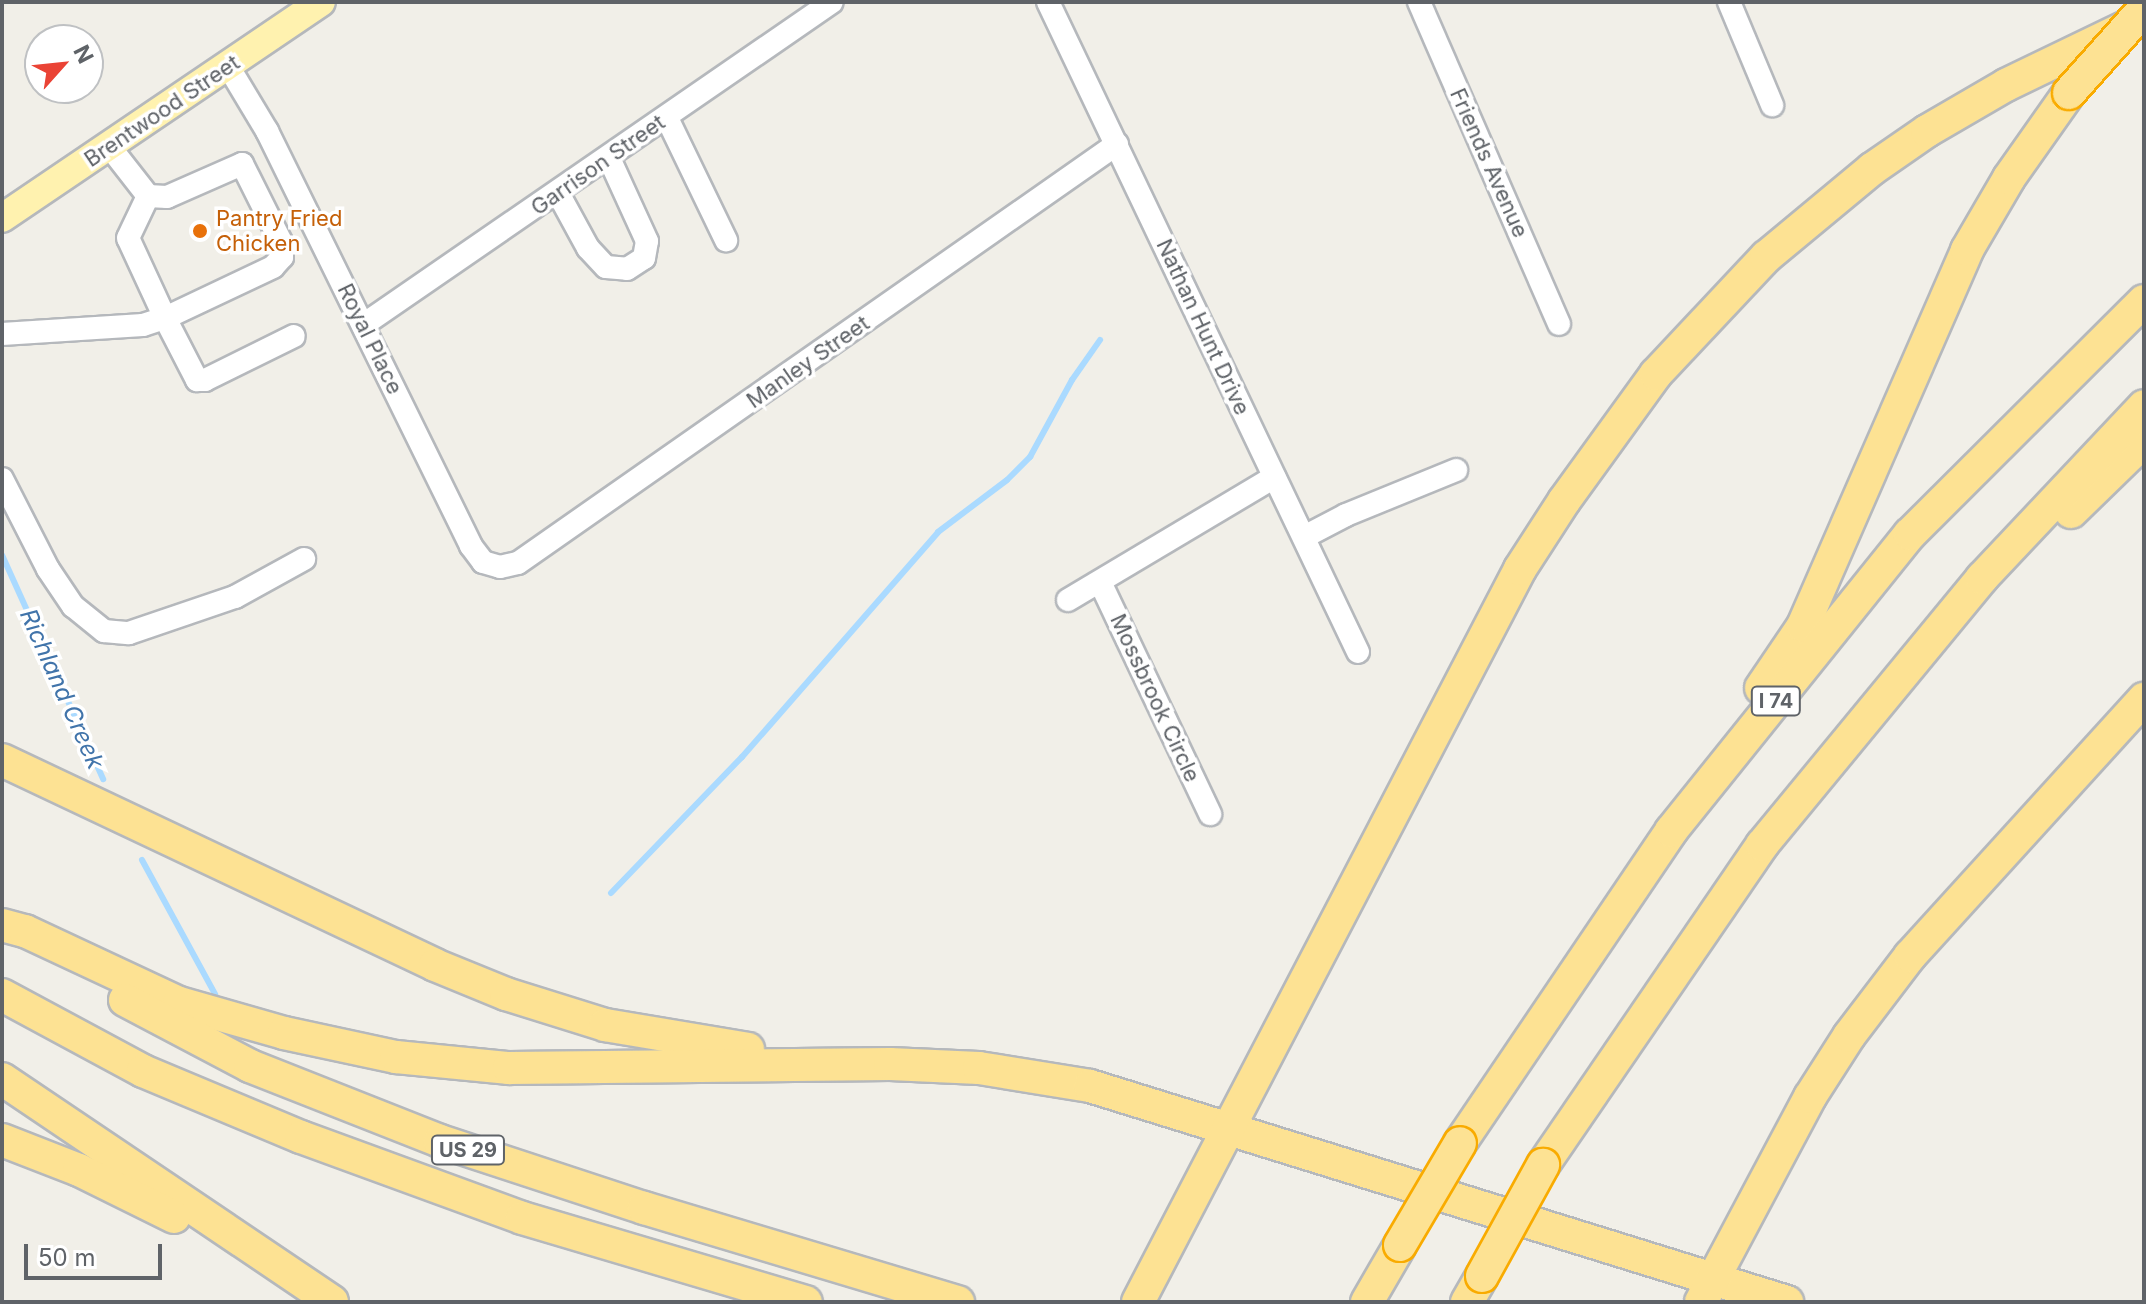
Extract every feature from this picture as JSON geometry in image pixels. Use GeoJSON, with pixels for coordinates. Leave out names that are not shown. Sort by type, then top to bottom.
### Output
{"type":"FeatureCollection","features":[{"type":"Feature","properties":{"kind":"highway"},"geometry":{"type":"LineString","coordinates":[[1671,831],[1803,626],[1967,250],[2009,178],[2069,93],[2144,9]]}},
{"type":"Feature","properties":{"kind":"highway"},"geometry":{"type":"LineString","coordinates":[[1140,1297],[1520,569],[1564,501],[1656,374],[1766,257],[1872,169],[1927,131],[2006,85],[2144,19]]}},
{"type":"Feature","properties":{"kind":"highway","name":"I 74"},"geometry":{"type":"LineString","coordinates":[[1367,1302],[1460,1143],[1671,831],[1910,534],[2144,301]]}},
{"type":"Feature","properties":{"kind":"highway"},"geometry":{"type":"LineString","coordinates":[[1474,1289],[1543,1165],[1762,845],[1913,658],[2033,522],[2144,406]]}},
{"type":"Feature","properties":{"kind":"highway"},"geometry":{"type":"LineString","coordinates":[[1913,658],[1973,610],[2144,441]]}},
{"type":"Feature","properties":{"kind":"highway"},"geometry":{"type":"LineString","coordinates":[[1707,1292],[1810,1097],[1849,1036],[1910,956],[2144,699]]}},
{"type":"Feature","properties":{"kind":"highway"},"geometry":{"type":"LineString","coordinates":[[2,760],[435,965],[506,994],[605,1025],[723,1046],[862,1063]]}},
{"type":"Feature","properties":{"kind":"highway"},"geometry":{"type":"LineString","coordinates":[[2,925],[25,931],[179,1003],[284,1033],[396,1057],[509,1068],[862,1063],[979,1068],[1076,1083],[1228,1128],[1707,1292],[1787,1302]]}},
{"type":"Feature","properties":{"kind":"highway","name":"US 29"},"geometry":{"type":"LineString","coordinates":[[2,935],[250,1066],[440,1141],[644,1208],[958,1302]]}},
{"type":"Feature","properties":{"kind":"highway","name":"US 29"},"geometry":{"type":"LineString","coordinates":[[2,995],[143,1071],[316,1143],[522,1218],[806,1302]]}},
{"type":"Feature","properties":{"kind":"highway"},"geometry":{"type":"LineString","coordinates":[[2,1079],[332,1302]]}},
{"type":"Feature","properties":{"kind":"highway"},"geometry":{"type":"LineString","coordinates":[[2,1140],[79,1170],[286,1273]]}},
{"type":"Feature","properties":{"kind":"main road","name":"Brentwood Street"},"geometry":{"type":"LineString","coordinates":[[2,218],[321,2]]}},
{"type":"Feature","properties":{"kind":"street","name":"Garrison Street"},"geometry":{"type":"LineString","coordinates":[[363,325],[832,2]]}},
{"type":"Feature","properties":{"kind":"street","name":"Nathan Hunt Drive"},"geometry":{"type":"LineString","coordinates":[[1048,2],[1358,652]]}},
{"type":"Feature","properties":{"kind":"street","name":"Friends Avenue"},"geometry":{"type":"LineString","coordinates":[[1419,2],[1559,324]]}},
{"type":"Feature","properties":{"kind":"street"},"geometry":{"type":"LineString","coordinates":[[1729,2],[1772,105]]}},
{"type":"Feature","properties":{"kind":"street","name":"Royal Place"},"geometry":{"type":"LineString","coordinates":[[228,66],[267,131],[471,546],[483,562],[492,565]]}},
{"type":"Feature","properties":{"kind":"street"},"geometry":{"type":"LineString","coordinates":[[667,118],[726,240]]}},
{"type":"Feature","properties":{"kind":"street","name":"Manley Street"},"geometry":{"type":"LineString","coordinates":[[492,565],[500,567],[518,563],[1117,144]]}},
{"type":"Feature","properties":{"kind":"street"},"geometry":{"type":"LineString","coordinates":[[2,334],[143,325],[165,318],[273,267],[282,257],[283,248],[242,164],[167,197],[148,196],[109,146]]}},
{"type":"Feature","properties":{"kind":"street"},"geometry":{"type":"LineString","coordinates":[[558,193],[588,248],[606,267],[627,269],[644,258],[647,241],[609,158]]}},
{"type":"Feature","properties":{"kind":"street"},"geometry":{"type":"LineString","coordinates":[[148,196],[128,238],[197,380],[205,380],[294,336]]}},
{"type":"Feature","properties":{"kind":"street"},"geometry":{"type":"LineString","coordinates":[[1304,537],[1346,515],[1456,470]]}},
{"type":"Feature","properties":{"kind":"street"},"geometry":{"type":"LineString","coordinates":[[1068,600],[1274,477]]}},
{"type":"Feature","properties":{"kind":"street"},"geometry":{"type":"LineString","coordinates":[[2,479],[56,582],[73,606],[104,631],[129,633],[235,597],[304,559]]}},
{"type":"Feature","properties":{"kind":"street","name":"Mossbrook Circle"},"geometry":{"type":"LineString","coordinates":[[1100,582],[1210,814]]}},
{"type":"Feature","properties":{"kind":"waterway"},"geometry":{"type":"LineString","coordinates":[[611,893],[742,757],[938,532],[1007,480],[1030,457],[1072,380],[1100,340]]}},
{"type":"Feature","properties":{"kind":"waterway","name":"Richland Creek"},"geometry":{"type":"LineString","coordinates":[[2,555],[103,779]]}},
{"type":"Feature","properties":{"kind":"waterway","name":"Richland Creek"},"geometry":{"type":"LineString","coordinates":[[142,860],[215,994]]}},
{"type":"Feature","properties":{"kind":"place","name":"Pantry Fried Chicken"},"geometry":{"type":"Point","coordinates":[200,231]}}]}
